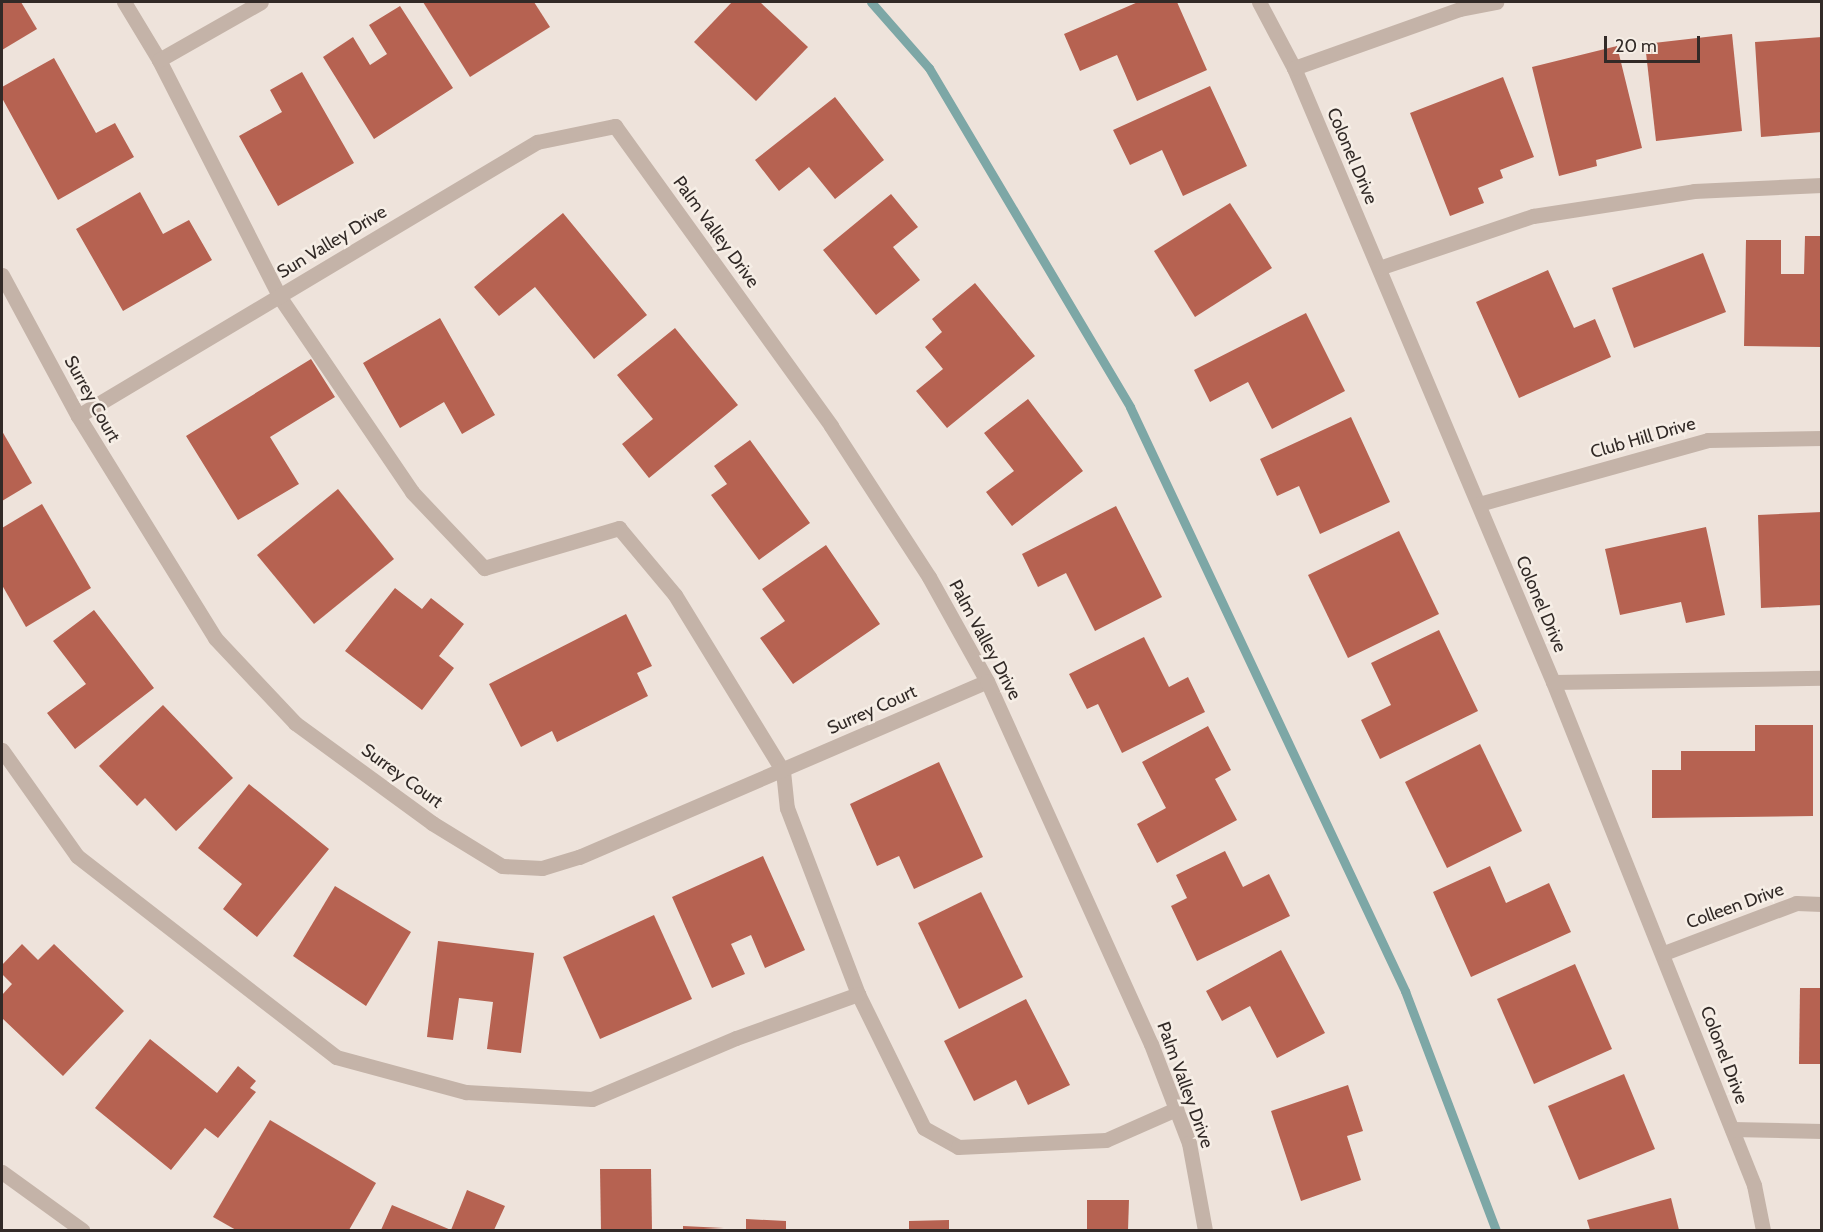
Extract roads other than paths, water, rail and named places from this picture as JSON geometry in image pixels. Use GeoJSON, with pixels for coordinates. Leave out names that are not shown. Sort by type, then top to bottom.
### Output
{"type":"FeatureCollection","features":[{"type":"Feature","properties":{"kind":"street"},"geometry":{"type":"LineString","coordinates":[[124,2],[159,60],[279,296],[412,492],[484,568],[619,528],[675,595],[783,771],[787,808],[858,994],[924,1128],[958,1147],[1106,1140],[1176,1109]]}},
{"type":"Feature","properties":{"kind":"street"},"geometry":{"type":"LineString","coordinates":[[159,60],[261,2]]}},
{"type":"Feature","properties":{"kind":"street","name":"Colonel Drive"},"geometry":{"type":"LineString","coordinates":[[1259,2],[1294,68],[1553,682],[1664,953],[1754,1185],[1763,1230]]}},
{"type":"Feature","properties":{"kind":"street"},"geometry":{"type":"LineString","coordinates":[[1294,68],[1460,9],[1496,2]]}},
{"type":"Feature","properties":{"kind":"street","name":"Sun Valley Drive"},"geometry":{"type":"LineString","coordinates":[[78,416],[537,142],[615,126]]}},
{"type":"Feature","properties":{"kind":"street","name":"Palm Valley Drive"},"geometry":{"type":"LineString","coordinates":[[615,126],[831,426],[929,577],[987,681],[1176,1109],[1189,1143],[1205,1230]]}},
{"type":"Feature","properties":{"kind":"street"},"geometry":{"type":"LineString","coordinates":[[1379,268],[1533,216],[1694,190],[1821,185]]}},
{"type":"Feature","properties":{"kind":"street","name":"Surrey Court"},"geometry":{"type":"LineString","coordinates":[[2,274],[78,416],[216,638],[295,723],[432,823],[502,866],[542,868],[579,857],[783,771],[987,681]]}},
{"type":"Feature","properties":{"kind":"street","name":"Club Hill Drive"},"geometry":{"type":"LineString","coordinates":[[1479,504],[1708,440],[1821,438]]}},
{"type":"Feature","properties":{"kind":"street"},"geometry":{"type":"LineString","coordinates":[[1553,682],[1821,678]]}},
{"type":"Feature","properties":{"kind":"street"},"geometry":{"type":"LineString","coordinates":[[2,750],[78,856],[336,1057],[466,1092],[592,1099],[736,1038],[858,994]]}},
{"type":"Feature","properties":{"kind":"street","name":"Colleen Drive"},"geometry":{"type":"LineString","coordinates":[[1664,953],[1796,903],[1821,904]]}},
{"type":"Feature","properties":{"kind":"street"},"geometry":{"type":"LineString","coordinates":[[1732,1129],[1821,1131]]}},
{"type":"Feature","properties":{"kind":"street"},"geometry":{"type":"LineString","coordinates":[[2,1172],[82,1230]]}},
{"type":"Feature","properties":{"kind":"waterway"},"geometry":{"type":"LineString","coordinates":[[871,2],[929,68],[1130,407],[1405,991],[1496,1230]]}}]}
